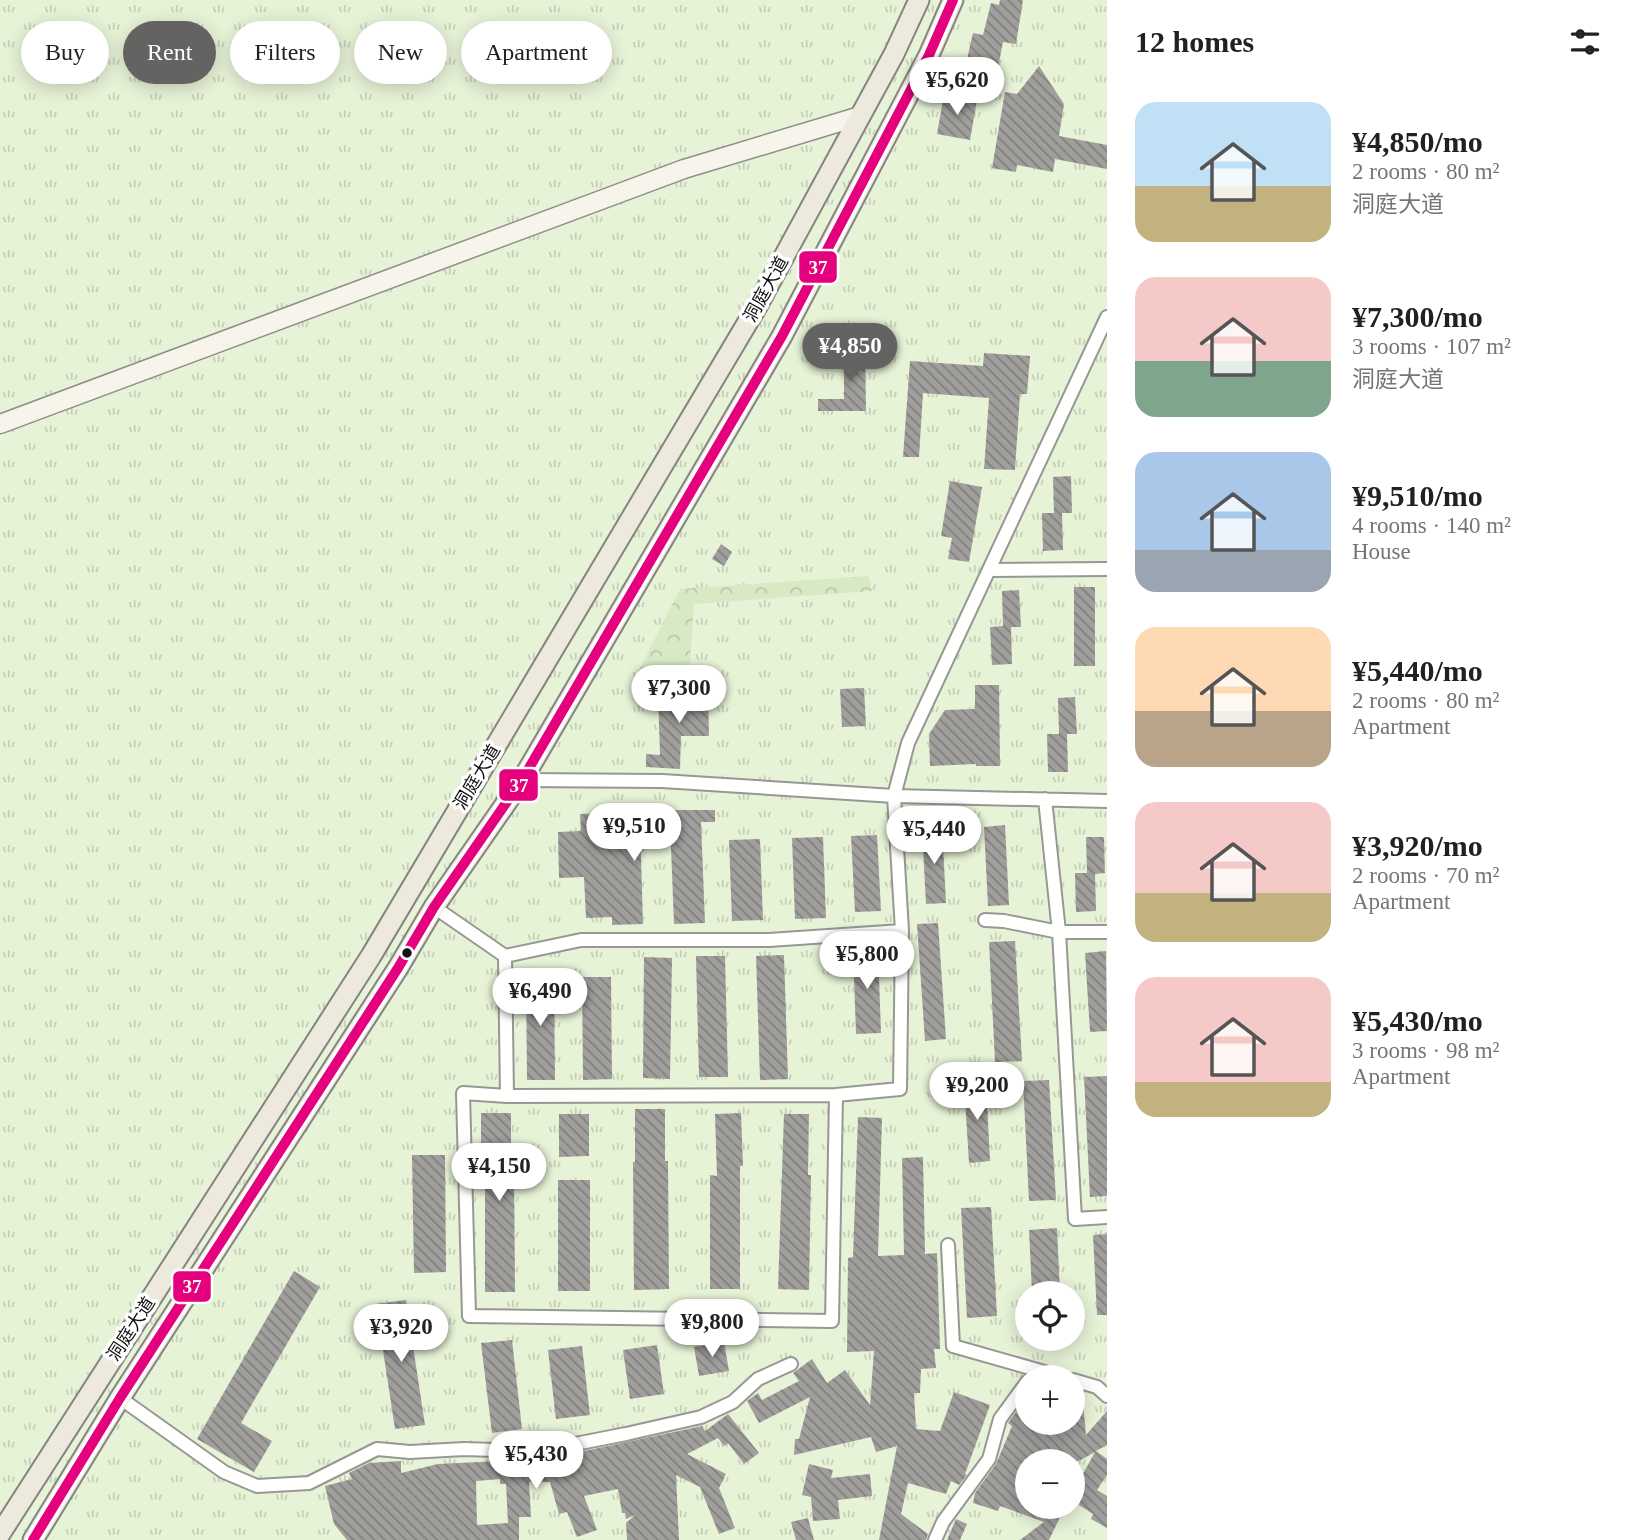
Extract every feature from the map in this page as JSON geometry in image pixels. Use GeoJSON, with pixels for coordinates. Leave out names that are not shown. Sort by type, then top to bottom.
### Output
{"type":"FeatureCollection","features":[{"type":"Feature","properties":{"kind":"main road","name":"洞庭大道"},"geometry":{"type":"LineString","coordinates":[[0,1534],[371,956],[755,310],[894,54],[919,0]]}},
{"type":"Feature","properties":{"kind":"main road","name":"洞庭大道"},"geometry":{"type":"LineString","coordinates":[[33,1540],[120,1398],[398,968],[434,907],[522,780],[782,336],[929,55],[953,0]]}},
{"type":"Feature","properties":{"kind":"street"},"geometry":{"type":"LineString","coordinates":[[0,424],[684,169],[860,116]]}},
{"type":"Feature","properties":{"kind":"street"},"geometry":{"type":"LineString","coordinates":[[836,1095],[832,1321],[469,1316],[463,1093],[507,1096],[836,1095],[900,1089],[902,931],[894,796],[908,743],[1107,317]]}},
{"type":"Feature","properties":{"kind":"street"},"geometry":{"type":"LineString","coordinates":[[989,570],[1107,569]]}},
{"type":"Feature","properties":{"kind":"street"},"geometry":{"type":"LineString","coordinates":[[522,780],[662,781],[894,796],[1107,801]]}},
{"type":"Feature","properties":{"kind":"street"},"geometry":{"type":"LineString","coordinates":[[1045,799],[1059,932],[1075,1219],[1107,1217]]}},
{"type":"Feature","properties":{"kind":"street"},"geometry":{"type":"LineString","coordinates":[[434,907],[505,956],[581,940],[769,940],[902,931]]}},
{"type":"Feature","properties":{"kind":"street"},"geometry":{"type":"LineString","coordinates":[[985,919],[1004,920],[1059,932],[1107,932]]}},
{"type":"Feature","properties":{"kind":"street"},"geometry":{"type":"LineString","coordinates":[[505,956],[507,1096]]}},
{"type":"Feature","properties":{"kind":"street"},"geometry":{"type":"LineString","coordinates":[[948,1245],[953,1346],[1015,1367]]}},
{"type":"Feature","properties":{"kind":"street"},"geometry":{"type":"LineString","coordinates":[[120,1398],[224,1472],[257,1486],[309,1483],[377,1449],[410,1452],[464,1449],[523,1451],[565,1446],[701,1417],[733,1402],[758,1379],[791,1364]]}},
{"type":"Feature","properties":{"kind":"street"},"geometry":{"type":"LineString","coordinates":[[1085,1384],[1097,1387],[1107,1396]]}},
{"type":"Feature","properties":{"kind":"street"},"geometry":{"type":"LineString","coordinates":[[935,1540],[943,1522],[989,1459],[1000,1419],[1015,1398]]}},
{"type":"Feature","properties":{"kind":"green space"},"geometry":{"type":"Polygon","coordinates":[[[0,0],[1107,0],[1107,1540],[0,1540],[0,0]]]}},
{"type":"Feature","properties":{"kind":"green space"},"geometry":{"type":"Polygon","coordinates":[[[869,576],[872,591],[694,604],[689,678],[633,682],[680,589],[869,576]]]}},
{"type":"Feature","properties":{"kind":"building"},"geometry":{"type":"Polygon","coordinates":[[[1000,0],[1023,0],[1016,44],[1003,42],[997,73],[988,78],[973,76],[965,68],[973,33],[983,35],[991,3],[999,5],[1000,0]]]}},
{"type":"Feature","properties":{"kind":"building"},"geometry":{"type":"Polygon","coordinates":[[[1039,66],[1064,104],[1059,136],[1107,145],[1107,169],[1055,159],[1053,172],[1017,165],[1016,172],[992,168],[1005,92],[1017,94],[1039,66]]]}},
{"type":"Feature","properties":{"kind":"building"},"geometry":{"type":"Polygon","coordinates":[[[944,94],[977,100],[970,140],[937,134],[944,94]]]}},
{"type":"Feature","properties":{"kind":"building"},"geometry":{"type":"Polygon","coordinates":[[[844,345],[865,345],[866,411],[818,411],[818,399],[844,399],[844,345]]]}},
{"type":"Feature","properties":{"kind":"building"},"geometry":{"type":"Polygon","coordinates":[[[984,353],[1030,356],[1027,394],[1020,394],[1015,470],[984,469],[989,398],[923,393],[919,457],[903,457],[910,361],[983,366],[984,353]]]}},
{"type":"Feature","properties":{"kind":"building"},"geometry":{"type":"Polygon","coordinates":[[[1071,476],[1072,513],[1062,513],[1063,550],[1043,551],[1042,513],[1054,513],[1053,477],[1071,476]]]}},
{"type":"Feature","properties":{"kind":"building"},"geometry":{"type":"Polygon","coordinates":[[[950,481],[982,487],[969,562],[948,559],[952,538],[941,536],[950,481]]]}},
{"type":"Feature","properties":{"kind":"building"},"geometry":{"type":"Polygon","coordinates":[[[721,544],[732,552],[724,566],[712,559],[721,544]]]}},
{"type":"Feature","properties":{"kind":"building"},"geometry":{"type":"Polygon","coordinates":[[[1074,587],[1095,587],[1095,666],[1074,666],[1074,587]]]}},
{"type":"Feature","properties":{"kind":"building"},"geometry":{"type":"Polygon","coordinates":[[[1019,590],[1021,627],[1011,627],[1012,664],[992,665],[990,627],[1003,626],[1002,591],[1019,590]]]}},
{"type":"Feature","properties":{"kind":"building"},"geometry":{"type":"Polygon","coordinates":[[[975,685],[999,685],[1000,766],[930,766],[929,734],[945,710],[975,709],[975,685]]]}},
{"type":"Feature","properties":{"kind":"building"},"geometry":{"type":"Polygon","coordinates":[[[864,688],[866,726],[842,727],[840,689],[864,688]]]}},
{"type":"Feature","properties":{"kind":"building"},"geometry":{"type":"Polygon","coordinates":[[[708,690],[709,736],[681,736],[680,769],[646,767],[646,754],[660,755],[658,692],[708,690]]]}},
{"type":"Feature","properties":{"kind":"building"},"geometry":{"type":"Polygon","coordinates":[[[1075,697],[1077,734],[1067,734],[1068,772],[1048,772],[1047,734],[1059,734],[1058,698],[1075,697]]]}},
{"type":"Feature","properties":{"kind":"building"},"geometry":{"type":"Polygon","coordinates":[[[602,810],[715,810],[715,822],[701,822],[705,923],[674,924],[670,822],[640,822],[643,924],[612,925],[612,917],[586,918],[584,877],[559,878],[558,832],[581,831],[580,814],[602,813],[602,810]]]}},
{"type":"Feature","properties":{"kind":"building"},"geometry":{"type":"Polygon","coordinates":[[[1005,825],[1009,905],[988,906],[984,827],[1005,825]]]}},
{"type":"Feature","properties":{"kind":"building"},"geometry":{"type":"Polygon","coordinates":[[[942,827],[946,903],[926,904],[922,828],[942,827]]]}},
{"type":"Feature","properties":{"kind":"building"},"geometry":{"type":"Polygon","coordinates":[[[877,835],[881,911],[855,912],[851,836],[877,835]]]}},
{"type":"Feature","properties":{"kind":"building"},"geometry":{"type":"Polygon","coordinates":[[[823,837],[826,918],[795,919],[792,838],[823,837]]]}},
{"type":"Feature","properties":{"kind":"building"},"geometry":{"type":"Polygon","coordinates":[[[1086,837],[1104,837],[1105,873],[1095,874],[1096,911],[1076,912],[1075,873],[1087,873],[1086,837]]]}},
{"type":"Feature","properties":{"kind":"building"},"geometry":{"type":"Polygon","coordinates":[[[760,839],[763,920],[732,921],[729,840],[760,839]]]}},
{"type":"Feature","properties":{"kind":"building"},"geometry":{"type":"Polygon","coordinates":[[[938,923],[946,1039],[925,1041],[917,924],[938,923]]]}},
{"type":"Feature","properties":{"kind":"building"},"geometry":{"type":"Polygon","coordinates":[[[1015,941],[1022,1061],[995,1062],[989,942],[1015,941]]]}},
{"type":"Feature","properties":{"kind":"building"},"geometry":{"type":"Polygon","coordinates":[[[878,948],[881,1033],[856,1034],[853,949],[878,948]]]}},
{"type":"Feature","properties":{"kind":"building"},"geometry":{"type":"Polygon","coordinates":[[[1106,951],[1107,1031],[1090,1032],[1085,953],[1106,951]]]}},
{"type":"Feature","properties":{"kind":"building"},"geometry":{"type":"Polygon","coordinates":[[[784,955],[788,1079],[760,1080],[756,956],[784,955]]]}},
{"type":"Feature","properties":{"kind":"building"},"geometry":{"type":"Polygon","coordinates":[[[696,956],[725,956],[728,1077],[699,1077],[696,956]]]}},
{"type":"Feature","properties":{"kind":"building"},"geometry":{"type":"Polygon","coordinates":[[[644,957],[672,958],[670,1079],[643,1078],[644,957]]]}},
{"type":"Feature","properties":{"kind":"building"},"geometry":{"type":"Polygon","coordinates":[[[526,976],[554,976],[555,1080],[527,1080],[526,976]]]}},
{"type":"Feature","properties":{"kind":"building"},"geometry":{"type":"Polygon","coordinates":[[[582,977],[611,977],[612,1079],[583,1080],[582,977]]]}},
{"type":"Feature","properties":{"kind":"building"},"geometry":{"type":"Polygon","coordinates":[[[1107,1076],[1107,1196],[1090,1197],[1084,1077],[1107,1076]]]}},
{"type":"Feature","properties":{"kind":"building"},"geometry":{"type":"Polygon","coordinates":[[[1049,1080],[1056,1200],[1029,1201],[1023,1081],[1049,1080]]]}},
{"type":"Feature","properties":{"kind":"building"},"geometry":{"type":"Polygon","coordinates":[[[986,1082],[990,1161],[969,1163],[964,1083],[986,1082]]]}},
{"type":"Feature","properties":{"kind":"building"},"geometry":{"type":"Polygon","coordinates":[[[635,1109],[665,1109],[669,1289],[634,1290],[635,1109]]]}},
{"type":"Feature","properties":{"kind":"building"},"geometry":{"type":"Polygon","coordinates":[[[481,1113],[511,1113],[515,1292],[485,1292],[485,1155],[481,1155],[481,1113]]]}},
{"type":"Feature","properties":{"kind":"building"},"geometry":{"type":"Polygon","coordinates":[[[741,1113],[743,1166],[740,1166],[740,1289],[710,1289],[710,1175],[717,1176],[715,1114],[741,1113]]]}},
{"type":"Feature","properties":{"kind":"building"},"geometry":{"type":"Polygon","coordinates":[[[559,1114],[589,1114],[589,1156],[559,1157],[559,1114]]]}},
{"type":"Feature","properties":{"kind":"building"},"geometry":{"type":"Polygon","coordinates":[[[784,1114],[809,1114],[809,1290],[778,1289],[784,1114]]]}},
{"type":"Feature","properties":{"kind":"building"},"geometry":{"type":"Polygon","coordinates":[[[858,1117],[882,1118],[878,1256],[904,1255],[902,1158],[923,1157],[925,1254],[937,1253],[940,1349],[934,1349],[936,1368],[921,1369],[920,1393],[914,1393],[916,1429],[940,1431],[954,1392],[990,1405],[965,1474],[967,1475],[959,1485],[951,1481],[946,1494],[908,1483],[901,1514],[928,1534],[926,1540],[879,1540],[897,1446],[876,1452],[871,1437],[794,1455],[795,1439],[799,1439],[810,1397],[759,1423],[747,1401],[758,1393],[762,1400],[799,1381],[793,1373],[812,1359],[827,1383],[845,1370],[870,1405],[874,1351],[847,1352],[848,1258],[853,1257],[858,1117]]]}},
{"type":"Feature","properties":{"kind":"building"},"geometry":{"type":"Polygon","coordinates":[[[412,1155],[445,1155],[446,1272],[414,1273],[412,1155]]]}},
{"type":"Feature","properties":{"kind":"building"},"geometry":{"type":"Polygon","coordinates":[[[558,1180],[590,1180],[590,1291],[558,1291],[558,1180]]]}},
{"type":"Feature","properties":{"kind":"building"},"geometry":{"type":"Polygon","coordinates":[[[991,1207],[997,1316],[967,1318],[961,1208],[991,1207]]]}},
{"type":"Feature","properties":{"kind":"building"},"geometry":{"type":"Polygon","coordinates":[[[1057,1228],[1059,1281],[1031,1281],[1029,1230],[1057,1228]]]}},
{"type":"Feature","properties":{"kind":"building"},"geometry":{"type":"Polygon","coordinates":[[[1107,1234],[1107,1315],[1097,1315],[1093,1235],[1107,1234]]]}},
{"type":"Feature","properties":{"kind":"building"},"geometry":{"type":"Polygon","coordinates":[[[294,1271],[320,1287],[241,1423],[272,1441],[254,1472],[197,1439],[294,1271]]]}},
{"type":"Feature","properties":{"kind":"building"},"geometry":{"type":"Polygon","coordinates":[[[406,1300],[425,1425],[395,1429],[376,1304],[406,1300]]]}},
{"type":"Feature","properties":{"kind":"building"},"geometry":{"type":"Polygon","coordinates":[[[512,1340],[522,1429],[492,1433],[481,1343],[512,1340]]]}},
{"type":"Feature","properties":{"kind":"building"},"geometry":{"type":"Polygon","coordinates":[[[724,1342],[729,1371],[699,1376],[694,1347],[724,1342]]]}},
{"type":"Feature","properties":{"kind":"building"},"geometry":{"type":"Polygon","coordinates":[[[657,1345],[664,1394],[630,1399],[623,1350],[657,1345]]]}},
{"type":"Feature","properties":{"kind":"building"},"geometry":{"type":"Polygon","coordinates":[[[582,1346],[590,1415],[556,1419],[548,1350],[582,1346]]]}},
{"type":"Feature","properties":{"kind":"building"},"geometry":{"type":"Polygon","coordinates":[[[1107,1411],[1107,1445],[1096,1451],[1107,1459],[1107,1475],[1097,1490],[1107,1496],[1107,1528],[1091,1519],[1093,1514],[1085,1509],[1085,1470],[1095,1452],[1085,1458],[1085,1449],[1015,1449],[1015,1511],[1000,1506],[998,1511],[973,1503],[975,1493],[996,1464],[1012,1426],[1008,1423],[1015,1413],[1015,1435],[1085,1435],[1085,1424],[1086,1435],[1107,1411]]]}},
{"type":"Feature","properties":{"kind":"building"},"geometry":{"type":"Polygon","coordinates":[[[728,1414],[759,1453],[744,1464],[728,1443],[724,1446],[718,1438],[687,1454],[726,1474],[719,1488],[735,1528],[719,1534],[700,1487],[676,1475],[679,1540],[627,1540],[626,1523],[635,1515],[626,1519],[625,1513],[622,1513],[618,1489],[584,1496],[597,1530],[577,1537],[567,1512],[559,1514],[550,1482],[529,1482],[531,1517],[519,1517],[519,1540],[347,1540],[334,1524],[325,1486],[352,1479],[349,1473],[369,1463],[401,1461],[401,1473],[438,1464],[542,1459],[542,1468],[576,1459],[575,1453],[702,1426],[705,1431],[728,1414]],[[500,1479],[476,1481],[477,1525],[508,1523],[506,1484],[500,1484],[500,1479]]]}},
{"type":"Feature","properties":{"kind":"building"},"geometry":{"type":"Polygon","coordinates":[[[809,1464],[833,1470],[831,1478],[870,1474],[872,1496],[838,1500],[840,1519],[813,1521],[811,1497],[802,1495],[809,1464]]]}},
{"type":"Feature","properties":{"kind":"building"},"geometry":{"type":"Polygon","coordinates":[[[808,1518],[814,1540],[796,1540],[791,1522],[808,1518]]]}},
{"type":"Feature","properties":{"kind":"building"},"geometry":{"type":"Polygon","coordinates":[[[956,1519],[967,1524],[960,1540],[947,1540],[956,1519]]]}},
{"type":"Feature","properties":{"kind":"building"},"geometry":{"type":"Polygon","coordinates":[[[1036,1519],[1059,1519],[1049,1540],[1020,1540],[1044,1522],[1036,1519]]]}},
{"type":"Feature","properties":{"kind":"transit line","name":"37"},"geometry":{"type":"LineString","coordinates":[[33,1540],[120,1398],[398,968],[434,907],[522,780],[782,336],[929,55],[953,0]]}}]}
